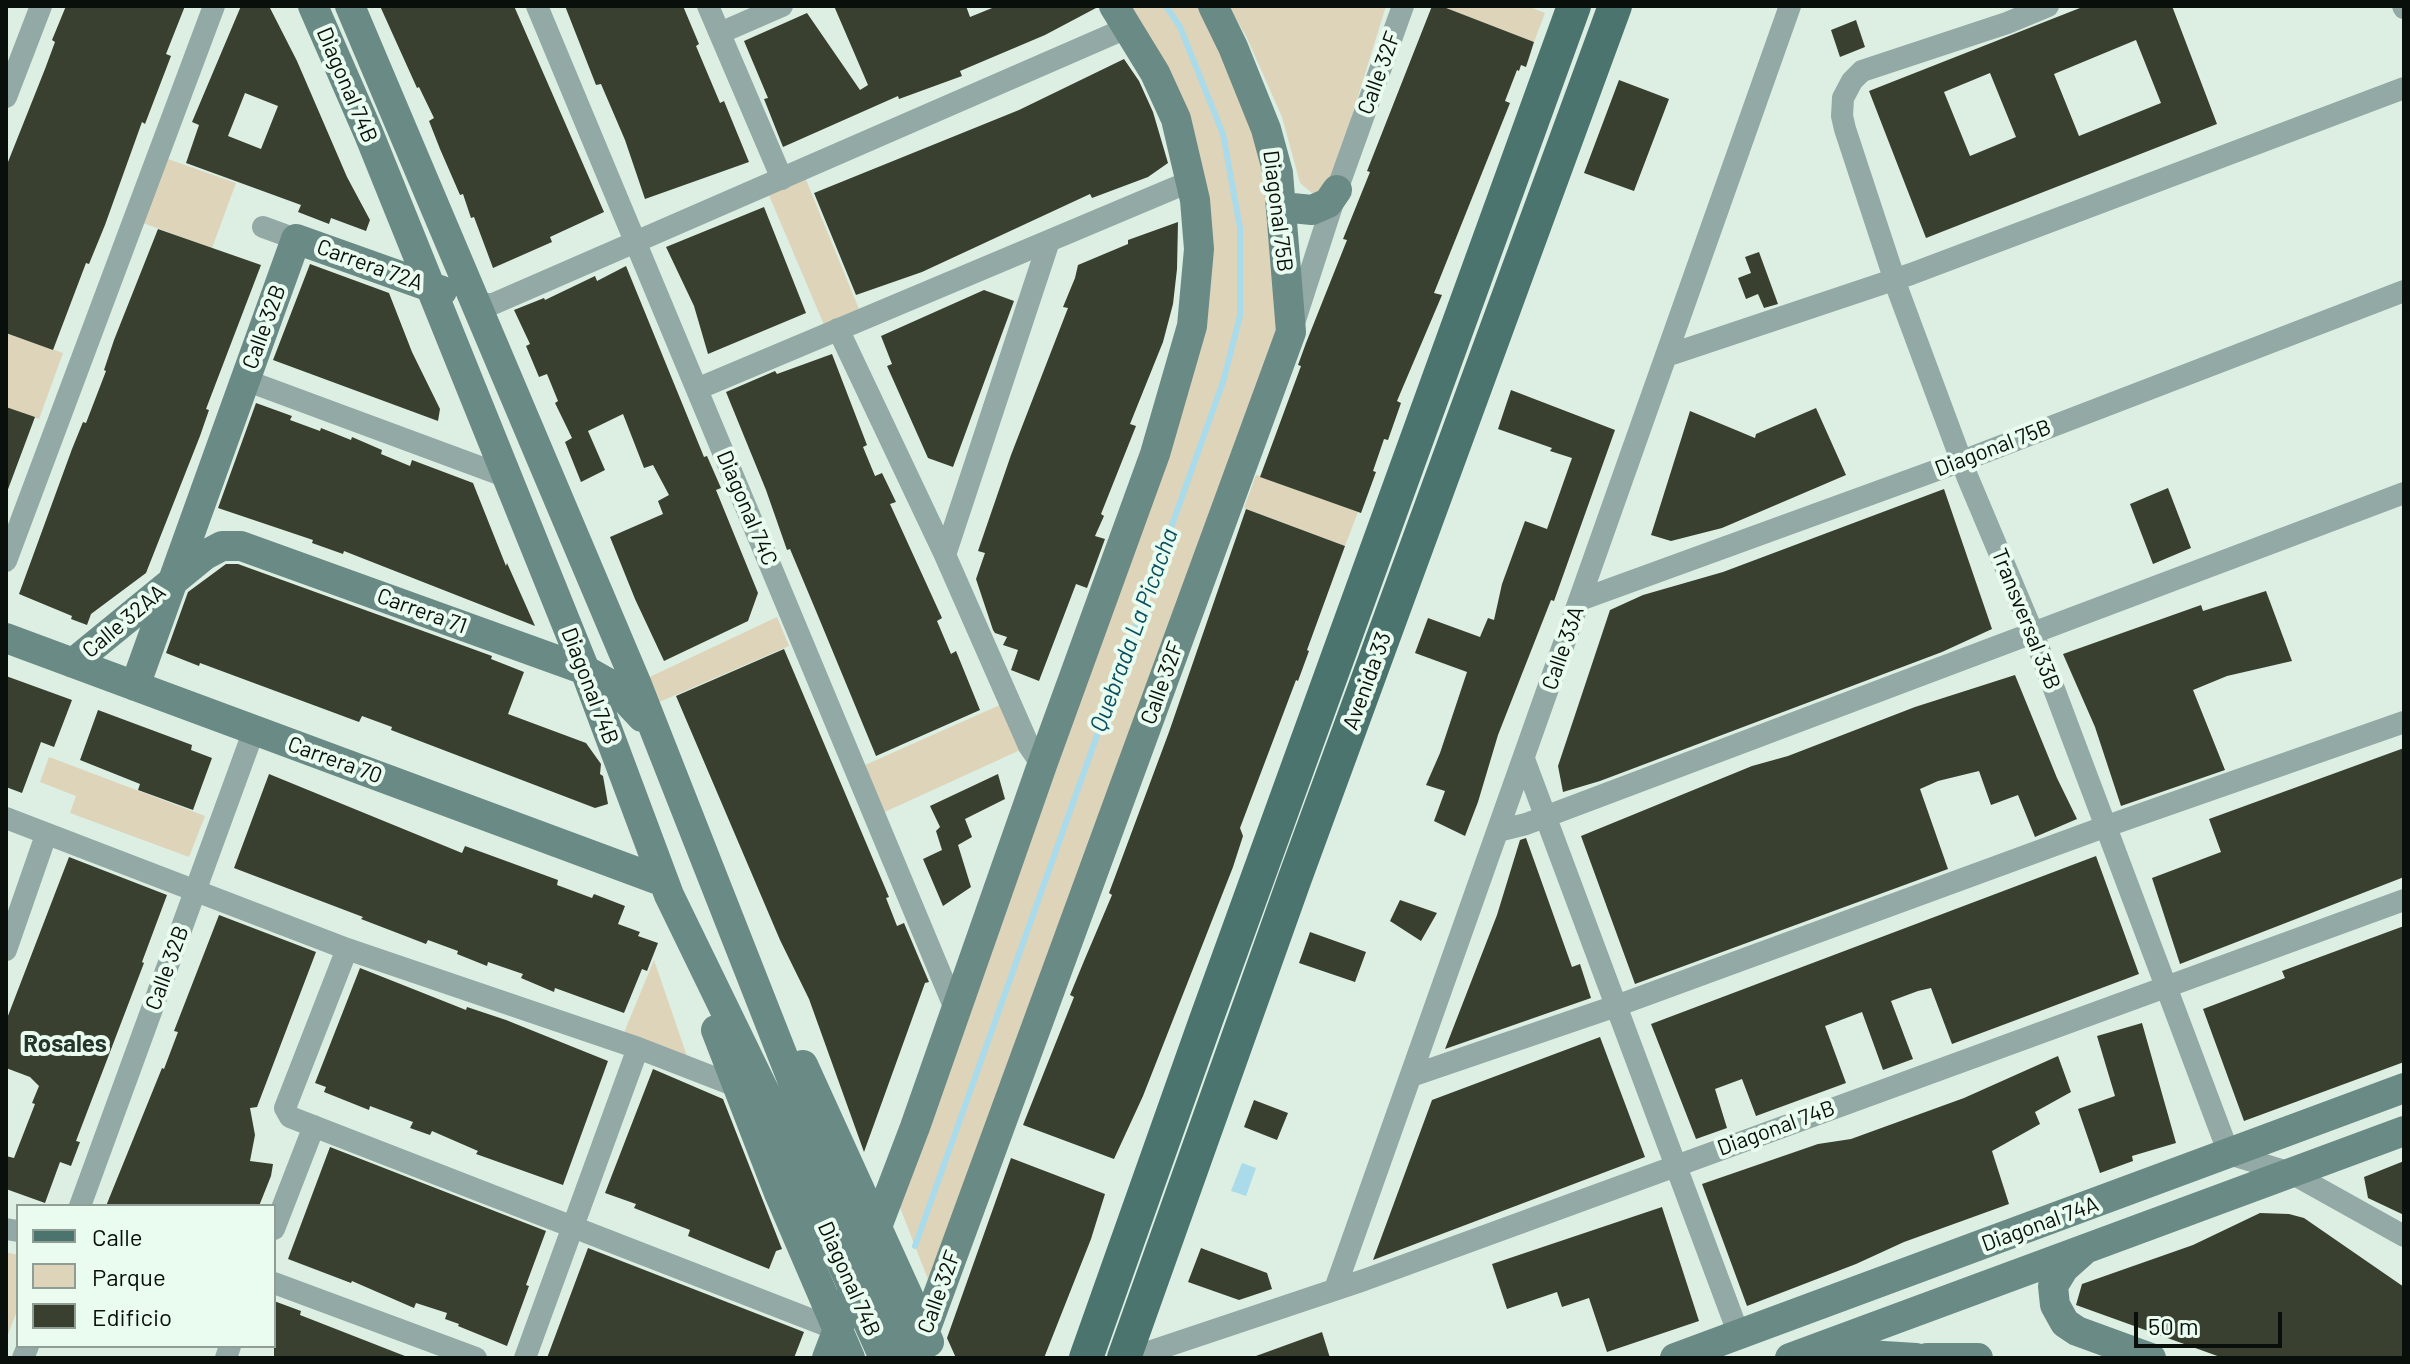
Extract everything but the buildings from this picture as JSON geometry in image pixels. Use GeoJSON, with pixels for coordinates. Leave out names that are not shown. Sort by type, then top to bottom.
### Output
{"type":"FeatureCollection","features":[{"type":"Feature","properties":{"kind":"main road","name":"Diagonal 74B"},"geometry":{"type":"LineString","coordinates":[[313,6],[368,132],[585,670],[666,889],[922,1352]]}},
{"type":"Feature","properties":{"kind":"main road","name":"Diagonal 74B"},"geometry":{"type":"LineString","coordinates":[[350,6],[656,733],[787,1104],[884,1358]]}},
{"type":"Feature","properties":{"kind":"main road","name":"Diagonal 75B"},"geometry":{"type":"LineString","coordinates":[[1213,6],[1266,129],[1278,173],[1291,332]]}},
{"type":"Feature","properties":{"kind":"main road","name":"Avenida 33"},"geometry":{"type":"LineString","coordinates":[[1086,1358],[1574,6]]}},
{"type":"Feature","properties":{"kind":"main road","name":"Avenida 33"},"geometry":{"type":"LineString","coordinates":[[1138,1356],[1228,1069],[1295,878],[1615,6]]}},
{"type":"Feature","properties":{"kind":"main road"},"geometry":{"type":"LineString","coordinates":[[832,1344],[956,1011],[1155,454],[1192,326],[1199,249],[1191,181],[1176,119],[1155,73],[1122,17]]}},
{"type":"Feature","properties":{"kind":"main road"},"geometry":{"type":"LineString","coordinates":[[1282,207],[1294,211],[1312,210],[1328,203],[1337,190]]}},
{"type":"Feature","properties":{"kind":"main road","name":"Carrera 72A"},"geometry":{"type":"LineString","coordinates":[[296,239],[477,304]]}},
{"type":"Feature","properties":{"kind":"main road","name":"Calle 32B"},"geometry":{"type":"LineString","coordinates":[[135,686],[296,239]]}},
{"type":"Feature","properties":{"kind":"main road","name":"Calle 32F"},"geometry":{"type":"LineString","coordinates":[[922,1352],[1291,332]]}},
{"type":"Feature","properties":{"kind":"main road","name":"Carrera 71"},"geometry":{"type":"LineString","coordinates":[[174,578],[222,546],[241,546],[585,670],[613,686],[656,733]]}},
{"type":"Feature","properties":{"kind":"main road","name":"Calle 32AA"},"geometry":{"type":"LineString","coordinates":[[73,663],[174,578]]}},
{"type":"Feature","properties":{"kind":"main road","name":"Carrera 70"},"geometry":{"type":"LineString","coordinates":[[6,638],[666,889]]}},
{"type":"Feature","properties":{"kind":"main road"},"geometry":{"type":"LineString","coordinates":[[685,808],[897,1271],[922,1352]]}},
{"type":"Feature","properties":{"kind":"main road"},"geometry":{"type":"LineString","coordinates":[[666,889],[832,1344],[850,1358]]}},
{"type":"Feature","properties":{"kind":"main road"},"geometry":{"type":"LineString","coordinates":[[1063,1358],[1142,1153],[1206,1020]]}},
{"type":"Feature","properties":{"kind":"main road","name":"Diagonal 74A"},"geometry":{"type":"LineString","coordinates":[[1675,1358],[2404,1088]]}},
{"type":"Feature","properties":{"kind":"main road","name":"Diagonal 74A"},"geometry":{"type":"LineString","coordinates":[[1799,1355],[2404,1131]]}},
{"type":"Feature","properties":{"kind":"main road"},"geometry":{"type":"LineString","coordinates":[[779,1193],[818,1189],[838,1174],[846,1161]]}},
{"type":"Feature","properties":{"kind":"main road"},"geometry":{"type":"LineString","coordinates":[[2089,1246],[2064,1268],[2053,1286],[2055,1305],[2065,1323],[2077,1331],[2151,1358]]}},
{"type":"Feature","properties":{"kind":"main road"},"geometry":{"type":"LineString","coordinates":[[854,1288],[867,1278],[897,1271]]}},
{"type":"Feature","properties":{"kind":"main road"},"geometry":{"type":"LineString","coordinates":[[1799,1355],[1916,1358]]}},
{"type":"Feature","properties":{"kind":"main road"},"geometry":{"type":"LineString","coordinates":[[1927,1358],[1978,1358]]}},
{"type":"Feature","properties":{"kind":"street"},"geometry":{"type":"LineString","coordinates":[[6,97],[14,50],[41,6]]}},
{"type":"Feature","properties":{"kind":"street"},"geometry":{"type":"LineString","coordinates":[[6,561],[214,6]]}},
{"type":"Feature","properties":{"kind":"street","name":"Diagonal 74C"},"geometry":{"type":"LineString","coordinates":[[537,6],[956,1011]]}},
{"type":"Feature","properties":{"kind":"street"},"geometry":{"type":"LineString","coordinates":[[708,6],[782,179]]}},
{"type":"Feature","properties":{"kind":"street"},"geometry":{"type":"LineString","coordinates":[[720,33],[782,6]]}},
{"type":"Feature","properties":{"kind":"street","name":"Calle 32F"},"geometry":{"type":"LineString","coordinates":[[1291,332],[1337,190],[1403,6]]}},
{"type":"Feature","properties":{"kind":"street","name":"Calle 33A"},"geometry":{"type":"LineString","coordinates":[[1335,1289],[1790,6]]}},
{"type":"Feature","properties":{"kind":"street","name":"Transversal 33B"},"geometry":{"type":"LineString","coordinates":[[2048,6],[2007,23],[1862,71],[1852,81],[1843,98],[1845,129],[1895,279],[1962,461],[2033,633],[2229,1154]]}},
{"type":"Feature","properties":{"kind":"street"},"geometry":{"type":"LineString","coordinates":[[477,304],[493,304],[782,179],[1122,17]]}},
{"type":"Feature","properties":{"kind":"street"},"geometry":{"type":"LineString","coordinates":[[1666,356],[1709,339],[1895,279],[2404,88]]}},
{"type":"Feature","properties":{"kind":"street"},"geometry":{"type":"LineString","coordinates":[[697,389],[1191,181]]}},
{"type":"Feature","properties":{"kind":"street","name":"Carrera 72A"},"geometry":{"type":"LineString","coordinates":[[263,227],[296,239]]}},
{"type":"Feature","properties":{"kind":"street"},"geometry":{"type":"LineString","coordinates":[[945,555],[1049,241]]}},
{"type":"Feature","properties":{"kind":"street","name":"Diagonal 75B"},"geometry":{"type":"LineString","coordinates":[[1580,600],[1962,461],[2404,291]]}},
{"type":"Feature","properties":{"kind":"street"},"geometry":{"type":"LineString","coordinates":[[838,329],[945,555],[1029,746],[1042,765]]}},
{"type":"Feature","properties":{"kind":"street"},"geometry":{"type":"LineString","coordinates":[[245,380],[507,477]]}},
{"type":"Feature","properties":{"kind":"street"},"geometry":{"type":"LineString","coordinates":[[1498,831],[2404,493]]}},
{"type":"Feature","properties":{"kind":"street"},"geometry":{"type":"LineString","coordinates":[[1411,1076],[1616,1006],[2107,826],[2404,722]]}},
{"type":"Feature","properties":{"kind":"street","name":"Calle 32B"},"geometry":{"type":"LineString","coordinates":[[81,1204],[254,730]]}},
{"type":"Feature","properties":{"kind":"street"},"geometry":{"type":"LineString","coordinates":[[1524,759],[1739,1335]]}},
{"type":"Feature","properties":{"kind":"street"},"geometry":{"type":"LineString","coordinates":[[6,818],[347,949],[638,1048],[736,1086]]}},
{"type":"Feature","properties":{"kind":"street"},"geometry":{"type":"LineString","coordinates":[[6,950],[46,835]]}},
{"type":"Feature","properties":{"kind":"street","name":"Diagonal 74B"},"geometry":{"type":"LineString","coordinates":[[1138,1356],[1335,1289],[2404,900]]}},
{"type":"Feature","properties":{"kind":"street"},"geometry":{"type":"LineString","coordinates":[[347,949],[285,1108],[290,1117],[573,1227],[832,1344]]}},
{"type":"Feature","properties":{"kind":"street"},"geometry":{"type":"LineString","coordinates":[[525,1358],[638,1048]]}},
{"type":"Feature","properties":{"kind":"street"},"geometry":{"type":"LineString","coordinates":[[276,1224],[314,1126]]}},
{"type":"Feature","properties":{"kind":"street"},"geometry":{"type":"LineString","coordinates":[[2229,1154],[2291,1173],[2404,1236]]}},
{"type":"Feature","properties":{"kind":"street"},"geometry":{"type":"LineString","coordinates":[[276,1284],[476,1358]]}},
{"type":"Feature","properties":{"kind":"green space"},"geometry":{"type":"Polygon","coordinates":[[[1114,6],[1213,6],[1266,129],[1291,332],[936,1300],[892,1187],[1192,326],[1195,200],[1114,6]]]}},
{"type":"Feature","properties":{"kind":"green space"},"geometry":{"type":"Polygon","coordinates":[[[1228,6],[1386,6],[1328,193],[1312,193],[1300,183],[1282,117],[1246,36],[1228,6]]]}},
{"type":"Feature","properties":{"kind":"green space"},"geometry":{"type":"Polygon","coordinates":[[[1441,6],[1527,6],[1545,13],[1534,42],[1441,6]]]}},
{"type":"Feature","properties":{"kind":"green space"},"geometry":{"type":"Polygon","coordinates":[[[168,159],[236,183],[212,248],[143,223],[168,159]]]}},
{"type":"Feature","properties":{"kind":"green space"},"geometry":{"type":"Polygon","coordinates":[[[802,170],[863,319],[828,334],[765,186],[802,170]]]}},
{"type":"Feature","properties":{"kind":"green space"},"geometry":{"type":"Polygon","coordinates":[[[6,333],[63,353],[39,419],[6,407],[6,333]]]}},
{"type":"Feature","properties":{"kind":"green space"},"geometry":{"type":"Polygon","coordinates":[[[1256,475],[1358,512],[1345,546],[1244,508],[1256,475]]]}},
{"type":"Feature","properties":{"kind":"green space"},"geometry":{"type":"Polygon","coordinates":[[[777,617],[789,646],[657,703],[639,682],[777,617]]]}},
{"type":"Feature","properties":{"kind":"green space"},"geometry":{"type":"Polygon","coordinates":[[[1009,701],[1029,746],[876,816],[856,769],[1009,701]]]}},
{"type":"Feature","properties":{"kind":"green space"},"geometry":{"type":"Polygon","coordinates":[[[49,757],[205,816],[189,857],[70,813],[76,796],[40,782],[49,757]]]}},
{"type":"Feature","properties":{"kind":"green space"},"geometry":{"type":"Polygon","coordinates":[[[654,960],[688,1059],[623,1035],[654,960]]]}},
{"type":"Feature","properties":{"kind":"green space"},"geometry":{"type":"Polygon","coordinates":[[[6,1252],[16,1254],[16,1313],[6,1340],[6,1252]]]}},
{"type":"Feature","properties":{"kind":"water"},"geometry":{"type":"Polygon","coordinates":[[[1242,1163],[1256,1168],[1246,1196],[1231,1191],[1242,1163]]]}},
{"type":"Feature","properties":{"kind":"waterway","name":"Quebrada La Picacha"},"geometry":{"type":"LineString","coordinates":[[915,1246],[1223,382],[1240,316],[1240,228],[1223,134],[1180,27],[1166,6]]}},
{"type":"Feature","properties":{"kind":"district","name":"Rosales"},"geometry":{"type":"Point","coordinates":[65,1044]}}]}
